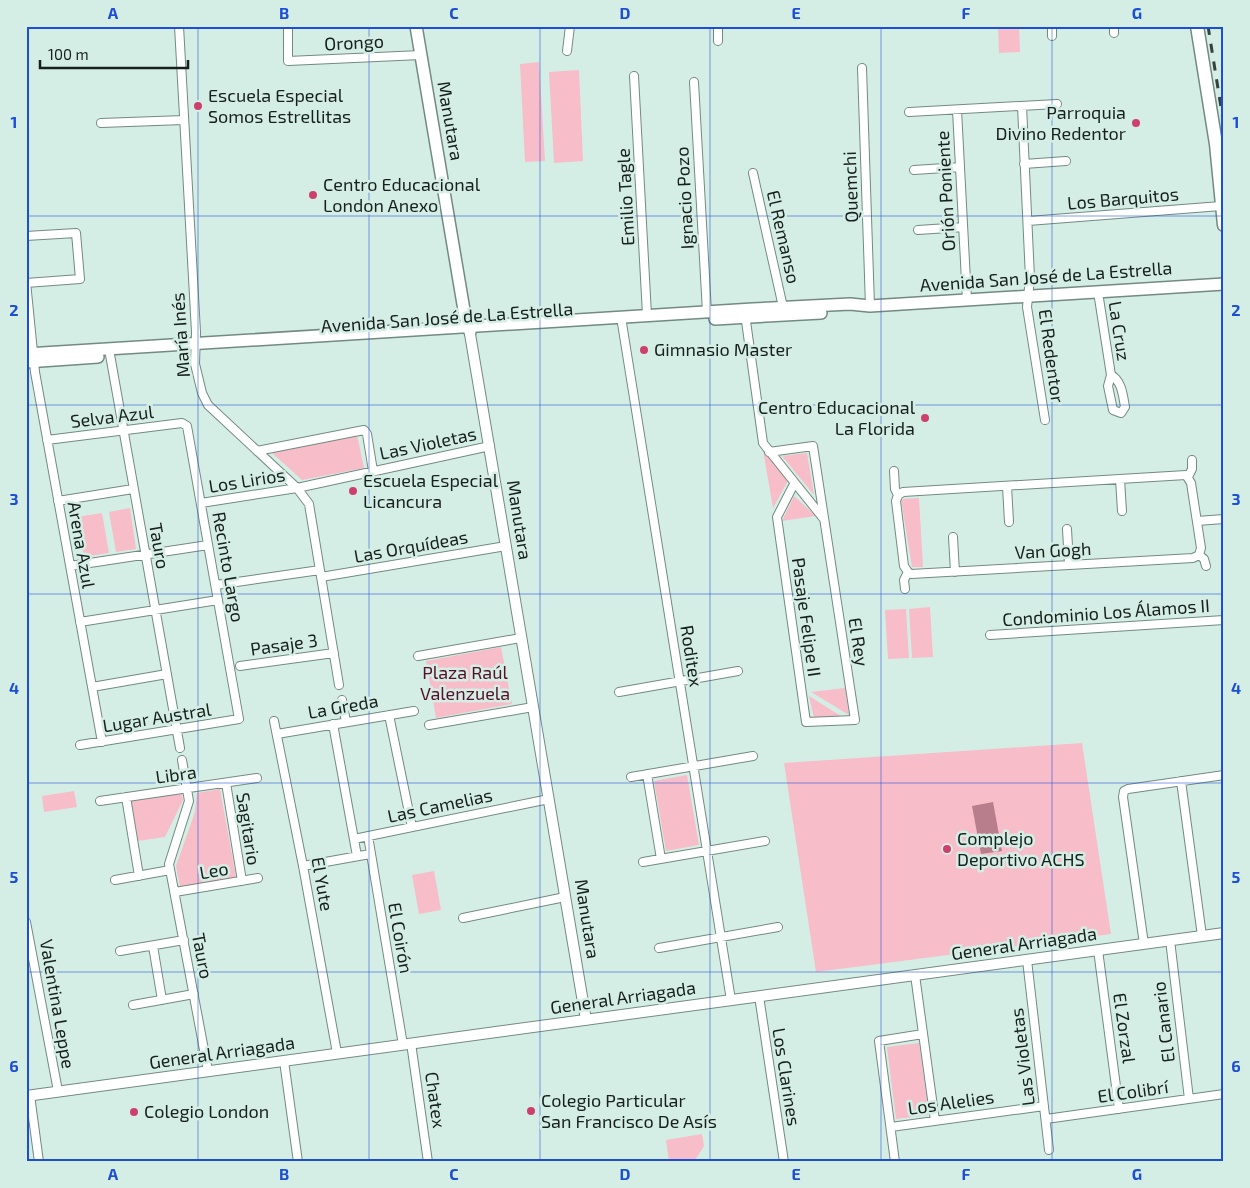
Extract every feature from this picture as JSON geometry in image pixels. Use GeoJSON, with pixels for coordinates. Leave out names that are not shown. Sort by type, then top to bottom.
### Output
{"type":"FeatureCollection","features":[{"type":"Feature","properties":{"kind":"main road","name":"Manutara"},"geometry":{"type":"LineString","coordinates":[[416,26],[469,330]]}},
{"type":"Feature","properties":{"kind":"main road"},"geometry":{"type":"LineString","coordinates":[[1197,26],[1215,137],[1224,225]]}},
{"type":"Feature","properties":{"kind":"main road","name":"Avenida San José de La Estrella"},"geometry":{"type":"LineString","coordinates":[[30,358],[745,313],[783,307],[850,304],[870,306],[1224,284]]}},
{"type":"Feature","properties":{"kind":"main road","name":"Avenida San José de La Estrella"},"geometry":{"type":"LineString","coordinates":[[622,321],[647,315],[707,312],[852,311],[870,306]]}},
{"type":"Feature","properties":{"kind":"street","name":"María Inés"},"geometry":{"type":"LineString","coordinates":[[179,26],[196,347],[195,364],[200,385],[208,406],[297,488],[308,504],[339,685]]}},
{"type":"Feature","properties":{"kind":"street","name":"Orongo"},"geometry":{"type":"LineString","coordinates":[[288,26],[288,61],[421,55]]}},
{"type":"Feature","properties":{"kind":"street"},"geometry":{"type":"LineString","coordinates":[[567,51],[570,26]]}},
{"type":"Feature","properties":{"kind":"street"},"geometry":{"type":"LineString","coordinates":[[718,26],[718,41]]}},
{"type":"Feature","properties":{"kind":"street"},"geometry":{"type":"LineString","coordinates":[[1052,26],[1052,36]]}},
{"type":"Feature","properties":{"kind":"street","name":"Quemchi"},"geometry":{"type":"LineString","coordinates":[[862,68],[870,306]]}},
{"type":"Feature","properties":{"kind":"street","name":"Emilio Tagle"},"geometry":{"type":"LineString","coordinates":[[634,76],[647,315]]}},
{"type":"Feature","properties":{"kind":"street","name":"Ignacio Pozo"},"geometry":{"type":"LineString","coordinates":[[694,82],[707,312]]}},
{"type":"Feature","properties":{"kind":"street"},"geometry":{"type":"LineString","coordinates":[[909,112],[1058,104]]}},
{"type":"Feature","properties":{"kind":"street","name":"El Redentor"},"geometry":{"type":"LineString","coordinates":[[1022,106],[1030,278],[1028,306],[1045,420]]}},
{"type":"Feature","properties":{"kind":"street","name":"Orión Poniente"},"geometry":{"type":"LineString","coordinates":[[957,110],[967,300]]}},
{"type":"Feature","properties":{"kind":"street"},"geometry":{"type":"LineString","coordinates":[[101,124],[184,120]]}},
{"type":"Feature","properties":{"kind":"street"},"geometry":{"type":"LineString","coordinates":[[1024,164],[1066,161]]}},
{"type":"Feature","properties":{"kind":"street"},"geometry":{"type":"LineString","coordinates":[[914,170],[960,167]]}},
{"type":"Feature","properties":{"kind":"street","name":"El Remanso"},"geometry":{"type":"LineString","coordinates":[[753,173],[783,307]]}},
{"type":"Feature","properties":{"kind":"street","name":"Los Barquitos"},"geometry":{"type":"LineString","coordinates":[[1028,221],[1221,206]]}},
{"type":"Feature","properties":{"kind":"street"},"geometry":{"type":"LineString","coordinates":[[918,230],[963,227]]}},
{"type":"Feature","properties":{"kind":"street"},"geometry":{"type":"LineString","coordinates":[[26,236],[76,233],[80,280],[26,282]]}},
{"type":"Feature","properties":{"kind":"street","name":"Arena Azul"},"geometry":{"type":"LineString","coordinates":[[26,282],[30,358],[47,440],[102,742]]}},
{"type":"Feature","properties":{"kind":"street","name":"La Cruz"},"geometry":{"type":"LineString","coordinates":[[1098,292],[1111,375]]}},
{"type":"Feature","properties":{"kind":"street"},"geometry":{"type":"LineString","coordinates":[[745,313],[762,443],[824,520]]}},
{"type":"Feature","properties":{"kind":"street","name":"Roditex"},"geometry":{"type":"LineString","coordinates":[[622,321],[731,1000]]}},
{"type":"Feature","properties":{"kind":"street","name":"Manutara"},"geometry":{"type":"LineString","coordinates":[[469,330],[586,1020]]}},
{"type":"Feature","properties":{"kind":"street","name":"Tauro"},"geometry":{"type":"LineString","coordinates":[[109,352],[180,748]]}},
{"type":"Feature","properties":{"kind":"street","name":"Selva Azul"},"geometry":{"type":"LineString","coordinates":[[47,440],[182,423]]}},
{"type":"Feature","properties":{"kind":"street","name":"Recinto Largo"},"geometry":{"type":"LineString","coordinates":[[182,423],[186,424],[188,428],[239,719]]}},
{"type":"Feature","properties":{"kind":"street","name":"Las Violetas"},"geometry":{"type":"LineString","coordinates":[[257,451],[364,430],[367,434],[373,471]]}},
{"type":"Feature","properties":{"kind":"street","name":"Las Violetas"},"geometry":{"type":"LineString","coordinates":[[297,488],[490,446]]}},
{"type":"Feature","properties":{"kind":"street","name":"El Rey"},"geometry":{"type":"LineString","coordinates":[[769,452],[813,446],[855,720],[806,722]]}},
{"type":"Feature","properties":{"kind":"street"},"geometry":{"type":"LineString","coordinates":[[1188,477],[1192,469],[1192,460]]}},
{"type":"Feature","properties":{"kind":"street"},"geometry":{"type":"LineString","coordinates":[[894,471],[904,566],[908,572],[904,580],[905,589]]}},
{"type":"Feature","properties":{"kind":"street"},"geometry":{"type":"LineString","coordinates":[[898,495],[904,492],[1182,475],[1188,477],[1191,483],[1201,550],[1199,555],[1204,559],[1206,566]]}},
{"type":"Feature","properties":{"kind":"street"},"geometry":{"type":"LineString","coordinates":[[1120,479],[1122,511]]}},
{"type":"Feature","properties":{"kind":"street","name":"Pasaje Felipe II"},"geometry":{"type":"LineString","coordinates":[[794,484],[777,517],[806,722]]}},
{"type":"Feature","properties":{"kind":"street"},"geometry":{"type":"LineString","coordinates":[[1007,486],[1009,522]]}},
{"type":"Feature","properties":{"kind":"street","name":"Los Lirios"},"geometry":{"type":"LineString","coordinates":[[201,503],[297,488]]}},
{"type":"Feature","properties":{"kind":"street"},"geometry":{"type":"LineString","coordinates":[[58,501],[134,489]]}},
{"type":"Feature","properties":{"kind":"street"},"geometry":{"type":"LineString","coordinates":[[1197,521],[1224,519]]}},
{"type":"Feature","properties":{"kind":"street"},"geometry":{"type":"LineString","coordinates":[[1067,529],[1069,565]]}},
{"type":"Feature","properties":{"kind":"street"},"geometry":{"type":"LineString","coordinates":[[953,537],[955,572]]}},
{"type":"Feature","properties":{"kind":"street"},"geometry":{"type":"LineString","coordinates":[[70,566],[208,545]]}},
{"type":"Feature","properties":{"kind":"street","name":"Las Orquídeas"},"geometry":{"type":"LineString","coordinates":[[216,585],[320,574],[506,546]]}},
{"type":"Feature","properties":{"kind":"street","name":"Van Gogh"},"geometry":{"type":"LineString","coordinates":[[908,572],[915,574],[955,572],[1193,558],[1199,555]]}},
{"type":"Feature","properties":{"kind":"street"},"geometry":{"type":"LineString","coordinates":[[80,622],[218,600]]}},
{"type":"Feature","properties":{"kind":"street","name":"Condominio Los Álamos II"},"geometry":{"type":"LineString","coordinates":[[990,635],[1224,620]]}},
{"type":"Feature","properties":{"kind":"street"},"geometry":{"type":"LineString","coordinates":[[418,656],[521,638]]}},
{"type":"Feature","properties":{"kind":"street","name":"Pasaje 3"},"geometry":{"type":"LineString","coordinates":[[240,666],[334,652]]}},
{"type":"Feature","properties":{"kind":"street"},"geometry":{"type":"LineString","coordinates":[[619,692],[738,671]]}},
{"type":"Feature","properties":{"kind":"street"},"geometry":{"type":"LineString","coordinates":[[92,687],[166,674]]}},
{"type":"Feature","properties":{"kind":"street"},"geometry":{"type":"LineString","coordinates":[[342,700],[346,722]]}},
{"type":"Feature","properties":{"kind":"street"},"geometry":{"type":"LineString","coordinates":[[428,725],[533,707]]}},
{"type":"Feature","properties":{"kind":"street","name":"La Greda"},"geometry":{"type":"LineString","coordinates":[[277,734],[414,710]]}},
{"type":"Feature","properties":{"kind":"street"},"geometry":{"type":"LineString","coordinates":[[389,715],[412,827]]}},
{"type":"Feature","properties":{"kind":"street","name":"Lugar Austral"},"geometry":{"type":"LineString","coordinates":[[80,745],[239,719]]}},
{"type":"Feature","properties":{"kind":"street","name":"El Yute"},"geometry":{"type":"LineString","coordinates":[[274,721],[303,866],[337,1054]]}},
{"type":"Feature","properties":{"kind":"street"},"geometry":{"type":"LineString","coordinates":[[333,724],[357,856]]}},
{"type":"Feature","properties":{"kind":"street"},"geometry":{"type":"LineString","coordinates":[[631,777],[753,756]]}},
{"type":"Feature","properties":{"kind":"street","name":"Tauro"},"geometry":{"type":"LineString","coordinates":[[182,760],[189,801],[169,864],[208,1071]]}},
{"type":"Feature","properties":{"kind":"street"},"geometry":{"type":"LineString","coordinates":[[647,774],[661,859]]}},
{"type":"Feature","properties":{"kind":"street"},"geometry":{"type":"LineString","coordinates":[[1144,944],[1123,797],[1124,792],[1128,789],[1224,776]]}},
{"type":"Feature","properties":{"kind":"street","name":"Libra"},"geometry":{"type":"LineString","coordinates":[[100,801],[257,778]]}},
{"type":"Feature","properties":{"kind":"street"},"geometry":{"type":"LineString","coordinates":[[1182,781],[1202,936]]}},
{"type":"Feature","properties":{"kind":"street","name":"Sagitario"},"geometry":{"type":"LineString","coordinates":[[226,783],[242,881]]}},
{"type":"Feature","properties":{"kind":"street"},"geometry":{"type":"LineString","coordinates":[[126,797],[139,876]]}},
{"type":"Feature","properties":{"kind":"street","name":"Las Camelias"},"geometry":{"type":"LineString","coordinates":[[354,838],[549,799]]}},
{"type":"Feature","properties":{"kind":"street","name":"El Coirón"},"geometry":{"type":"LineString","coordinates":[[368,836],[407,1044]]}},
{"type":"Feature","properties":{"kind":"street"},"geometry":{"type":"LineString","coordinates":[[643,862],[765,841]]}},
{"type":"Feature","properties":{"kind":"street"},"geometry":{"type":"LineString","coordinates":[[303,866],[370,854]]}},
{"type":"Feature","properties":{"kind":"street"},"geometry":{"type":"LineString","coordinates":[[115,880],[170,870]]}},
{"type":"Feature","properties":{"kind":"street","name":"Leo"},"geometry":{"type":"LineString","coordinates":[[175,892],[258,878]]}},
{"type":"Feature","properties":{"kind":"street"},"geometry":{"type":"LineString","coordinates":[[463,918],[565,897]]}},
{"type":"Feature","properties":{"kind":"street","name":"Valentina Leppe"},"geometry":{"type":"LineString","coordinates":[[26,922],[58,1092]]}},
{"type":"Feature","properties":{"kind":"street"},"geometry":{"type":"LineString","coordinates":[[659,948],[778,927]]}},
{"type":"Feature","properties":{"kind":"street","name":"General Arriagada"},"geometry":{"type":"LineString","coordinates":[[28,1096],[1224,933]]}},
{"type":"Feature","properties":{"kind":"street"},"geometry":{"type":"LineString","coordinates":[[120,951],[184,940]]}},
{"type":"Feature","properties":{"kind":"street","name":"El Canario"},"geometry":{"type":"LineString","coordinates":[[1170,940],[1189,1099]]}},
{"type":"Feature","properties":{"kind":"street"},"geometry":{"type":"LineString","coordinates":[[153,946],[162,1000]]}},
{"type":"Feature","properties":{"kind":"street","name":"El Zorzal"},"geometry":{"type":"LineString","coordinates":[[1098,950],[1119,1109]]}},
{"type":"Feature","properties":{"kind":"street","name":"Las Violetas"},"geometry":{"type":"LineString","coordinates":[[1027,960],[1050,1150]]}},
{"type":"Feature","properties":{"kind":"street"},"geometry":{"type":"LineString","coordinates":[[915,975],[935,1121]]}},
{"type":"Feature","properties":{"kind":"street"},"geometry":{"type":"LineString","coordinates":[[133,1005],[194,994]]}},
{"type":"Feature","properties":{"kind":"street","name":"Los Clarines"},"geometry":{"type":"LineString","coordinates":[[759,996],[784,1162]]}},
{"type":"Feature","properties":{"kind":"street"},"geometry":{"type":"LineString","coordinates":[[896,1162],[878,1041],[923,1034]]}},
{"type":"Feature","properties":{"kind":"street","name":"Chatex"},"geometry":{"type":"LineString","coordinates":[[407,1044],[428,1162]]}},
{"type":"Feature","properties":{"kind":"street"},"geometry":{"type":"LineString","coordinates":[[284,1061],[298,1162]]}},
{"type":"Feature","properties":{"kind":"street","name":"El Colibrí"},"geometry":{"type":"LineString","coordinates":[[1046,1119],[1224,1094]]}},
{"type":"Feature","properties":{"kind":"street"},"geometry":{"type":"LineString","coordinates":[[28,1096],[39,1162]]}},
{"type":"Feature","properties":{"kind":"street","name":"Los Alelies"},"geometry":{"type":"LineString","coordinates":[[891,1127],[1044,1106]]}},
{"type":"Feature","properties":{"kind":"green space"},"geometry":{"type":"Polygon","coordinates":[[[998,26],[1019,26],[1020,52],[999,53],[998,26]]]}},
{"type":"Feature","properties":{"kind":"green space"},"geometry":{"type":"Polygon","coordinates":[[[539,62],[545,161],[525,162],[520,64],[539,62]]]}},
{"type":"Feature","properties":{"kind":"green space"},"geometry":{"type":"Polygon","coordinates":[[[579,70],[583,161],[554,163],[549,72],[579,70]]]}},
{"type":"Feature","properties":{"kind":"green space"},"geometry":{"type":"Polygon","coordinates":[[[357,435],[364,468],[302,480],[271,452],[357,435]]]}},
{"type":"Feature","properties":{"kind":"green space"},"geometry":{"type":"Polygon","coordinates":[[[763,450],[789,479],[773,508],[763,450]]]}},
{"type":"Feature","properties":{"kind":"green space"},"geometry":{"type":"Polygon","coordinates":[[[807,453],[814,495],[782,456],[807,453]]]}},
{"type":"Feature","properties":{"kind":"green space"},"geometry":{"type":"Polygon","coordinates":[[[794,496],[816,516],[782,521],[794,496]]]}},
{"type":"Feature","properties":{"kind":"green space"},"geometry":{"type":"Polygon","coordinates":[[[919,498],[923,567],[912,567],[901,499],[919,498]]]}},
{"type":"Feature","properties":{"kind":"green space"},"geometry":{"type":"Polygon","coordinates":[[[130,508],[136,549],[116,552],[109,512],[130,508]]]}},
{"type":"Feature","properties":{"kind":"green space"},"geometry":{"type":"Polygon","coordinates":[[[102,513],[109,553],[84,557],[77,517],[102,513]]]}},
{"type":"Feature","properties":{"kind":"green space"},"geometry":{"type":"Polygon","coordinates":[[[930,607],[933,657],[912,658],[909,609],[930,607]]]}},
{"type":"Feature","properties":{"kind":"green space"},"geometry":{"type":"Polygon","coordinates":[[[906,609],[909,658],[888,659],[885,610],[906,609]]]}},
{"type":"Feature","properties":{"kind":"green space","name":"Plaza Raúl Valenzuela"},"geometry":{"type":"Polygon","coordinates":[[[501,647],[512,704],[436,718],[426,661],[501,647]]]}},
{"type":"Feature","properties":{"kind":"green space"},"geometry":{"type":"Polygon","coordinates":[[[845,688],[849,715],[811,692],[845,688]]]}},
{"type":"Feature","properties":{"kind":"green space"},"geometry":{"type":"Polygon","coordinates":[[[809,696],[844,718],[814,718],[809,696]]]}},
{"type":"Feature","properties":{"kind":"green space","name":"Complejo Deportivo ACHS"},"geometry":{"type":"Polygon","coordinates":[[[1082,743],[1111,934],[816,972],[784,763],[1082,743]]]}},
{"type":"Feature","properties":{"kind":"green space"},"geometry":{"type":"Polygon","coordinates":[[[687,775],[699,845],[666,851],[654,781],[687,775]]]}},
{"type":"Feature","properties":{"kind":"green space"},"geometry":{"type":"Polygon","coordinates":[[[220,789],[236,877],[180,887],[176,866],[195,812],[197,793],[220,789]]]}},
{"type":"Feature","properties":{"kind":"green space"},"geometry":{"type":"Polygon","coordinates":[[[74,791],[77,807],[44,812],[42,796],[74,791]]]}},
{"type":"Feature","properties":{"kind":"green space"},"geometry":{"type":"Polygon","coordinates":[[[181,792],[183,800],[165,837],[137,841],[130,801],[181,792]]]}},
{"type":"Feature","properties":{"kind":"green space"},"geometry":{"type":"Polygon","coordinates":[[[434,871],[441,910],[419,914],[412,875],[434,871]]]}},
{"type":"Feature","properties":{"kind":"green space"},"geometry":{"type":"Polygon","coordinates":[[[919,1043],[929,1115],[896,1119],[887,1047],[919,1043]]]}},
{"type":"Feature","properties":{"kind":"green space"},"geometry":{"type":"Polygon","coordinates":[[[702,1134],[704,1146],[694,1162],[669,1162],[666,1140],[702,1134]]]}},
{"type":"Feature","properties":{"kind":"shaded area"},"geometry":{"type":"Polygon","coordinates":[[[993,802],[1002,851],[981,854],[972,806],[993,802]]]}},
{"type":"Feature","properties":{"kind":"railway"},"geometry":{"type":"LineString","coordinates":[[1208,26],[1224,126]]}},
{"type":"Feature","properties":{"kind":"place","name":"Escuela Especial Somos Estrellitas"},"geometry":{"type":"Point","coordinates":[198,106]}},
{"type":"Feature","properties":{"kind":"place","name":"Parroquia Divino Redentor"},"geometry":{"type":"Point","coordinates":[1136,123]}},
{"type":"Feature","properties":{"kind":"place","name":"Centro Educacional London Anexo"},"geometry":{"type":"Point","coordinates":[313,195]}},
{"type":"Feature","properties":{"kind":"place","name":"Gimnasio Master"},"geometry":{"type":"Point","coordinates":[644,350]}},
{"type":"Feature","properties":{"kind":"place","name":"Centro Educacional La Florida"},"geometry":{"type":"Point","coordinates":[925,418]}},
{"type":"Feature","properties":{"kind":"place","name":"Escuela Especial Licancura"},"geometry":{"type":"Point","coordinates":[353,491]}},
{"type":"Feature","properties":{"kind":"place","name":"Complejo Deportivo ACHS"},"geometry":{"type":"Point","coordinates":[947,849]}},
{"type":"Feature","properties":{"kind":"place","name":"Colegio Particular San Francisco De Asís"},"geometry":{"type":"Point","coordinates":[531,1111]}},
{"type":"Feature","properties":{"kind":"place","name":"Colegio London"},"geometry":{"type":"Point","coordinates":[134,1112]}}]}
